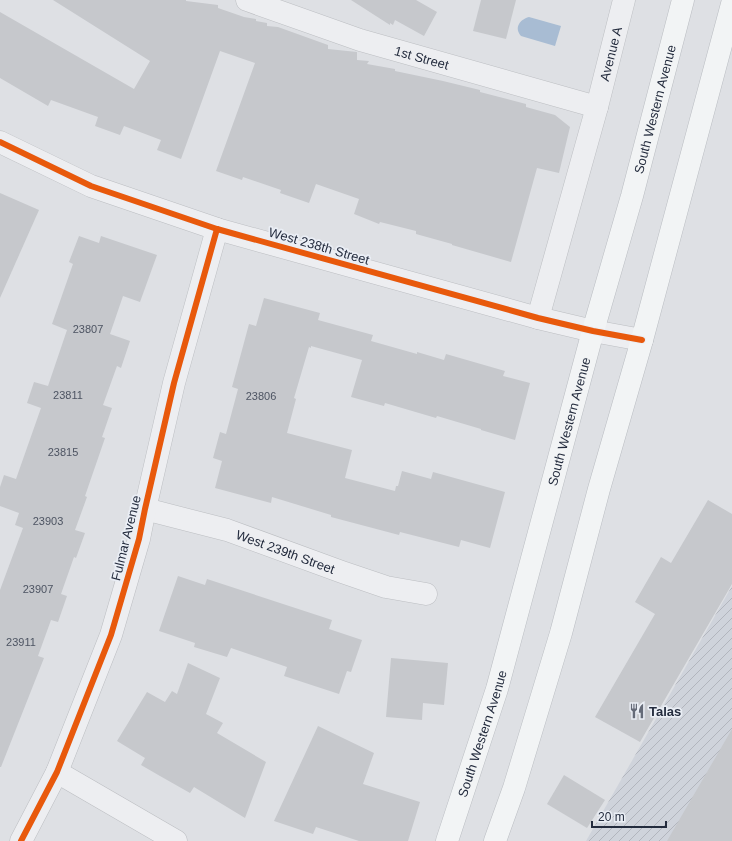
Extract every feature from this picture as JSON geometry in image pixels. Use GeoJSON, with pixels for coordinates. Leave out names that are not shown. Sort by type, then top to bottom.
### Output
{"type":"FeatureCollection","features":[{"type":"Feature","properties":{"kind":"main road","name":"South Western Avenue"},"geometry":{"type":"LineString","coordinates":[[447,841],[497,689],[593,331],[632,196],[683,0]]}},
{"type":"Feature","properties":{"kind":"main road"},"geometry":{"type":"LineString","coordinates":[[495,841],[514,788],[561,633],[599,489],[642,340],[732,4]]}},
{"type":"Feature","properties":{"kind":"street","name":"1st Street"},"geometry":{"type":"LineString","coordinates":[[248,0],[360,40],[597,107]]}},
{"type":"Feature","properties":{"kind":"street","name":"Avenue A"},"geometry":{"type":"LineString","coordinates":[[538,318],[597,107],[624,0]]}},
{"type":"Feature","properties":{"kind":"street","name":"West 238th Street"},"geometry":{"type":"LineString","coordinates":[[0,142],[91,186],[217,229],[538,318],[593,331],[642,340]]}},
{"type":"Feature","properties":{"kind":"street","name":"Fulmar Avenue"},"geometry":{"type":"LineString","coordinates":[[21,841],[56,772],[112,635],[139,539],[174,383],[217,229]]}},
{"type":"Feature","properties":{"kind":"street","name":"West 239th Street"},"geometry":{"type":"LineString","coordinates":[[145,509],[227,530],[386,587],[426,594]]}},
{"type":"Feature","properties":{"kind":"street"},"geometry":{"type":"LineString","coordinates":[[56,772],[176,841]]}},
{"type":"Feature","properties":{"kind":"shaded area"},"geometry":{"type":"Polygon","coordinates":[[[732,586],[732,841],[586,841],[732,586]]]}},
{"type":"Feature","properties":{"kind":"water"},"geometry":{"type":"Polygon","coordinates":[[[529,17],[561,26],[555,46],[521,36],[518,30],[520,22],[529,17]]]}},
{"type":"Feature","properties":{"kind":"building"},"geometry":{"type":"Polygon","coordinates":[[[53,0],[186,0],[218,5],[218,8],[244,17],[256,19],[256,21],[267,23],[267,26],[278,27],[328,45],[328,49],[357,52],[357,60],[369,61],[367,64],[395,69],[395,71],[480,90],[480,92],[526,104],[526,107],[555,115],[570,127],[559,173],[537,168],[511,262],[416,234],[416,231],[380,222],[379,224],[354,214],[359,199],[316,184],[309,203],[280,193],[281,190],[243,177],[242,180],[216,171],[255,63],[220,51],[181,159],[157,150],[161,140],[124,126],[120,135],[95,126],[98,117],[51,100],[48,106],[0,78],[0,12],[134,89],[150,61],[53,0]]]}},
{"type":"Feature","properties":{"kind":"building"},"geometry":{"type":"Polygon","coordinates":[[[351,0],[416,0],[437,12],[424,36],[395,20],[393,25],[390,23],[390,25],[351,0]]]}},
{"type":"Feature","properties":{"kind":"building"},"geometry":{"type":"Polygon","coordinates":[[[481,0],[516,0],[506,39],[473,31],[481,0]]]}},
{"type":"Feature","properties":{"kind":"building"},"geometry":{"type":"Polygon","coordinates":[[[0,193],[39,210],[0,298],[0,193]]]}},
{"type":"Feature","properties":{"kind":"building"},"geometry":{"type":"Polygon","coordinates":[[[79,236],[99,243],[101,236],[157,255],[140,302],[123,296],[110,334],[130,341],[121,368],[117,366],[103,405],[112,408],[102,437],[105,438],[75,530],[85,533],[76,558],[74,557],[61,594],[67,596],[58,622],[51,620],[38,656],[44,658],[0,767],[0,590],[23,528],[15,525],[19,513],[0,506],[0,487],[4,475],[16,479],[41,408],[27,403],[34,382],[48,386],[67,330],[52,324],[73,264],[69,262],[79,236]]]}},
{"type":"Feature","properties":{"kind":"building"},"geometry":{"type":"Polygon","coordinates":[[[264,298],[320,313],[318,320],[373,335],[371,341],[444,360],[446,354],[505,371],[503,376],[530,383],[515,440],[437,416],[436,418],[385,403],[384,406],[351,397],[362,360],[311,346],[311,348],[309,347],[294,398],[296,399],[287,433],[352,450],[345,478],[395,491],[402,471],[431,479],[433,472],[505,492],[490,548],[461,540],[459,547],[400,532],[399,535],[331,517],[331,515],[272,497],[271,503],[215,488],[222,461],[213,458],[220,432],[226,434],[238,389],[232,387],[249,324],[256,326],[264,298]]]}},
{"type":"Feature","properties":{"kind":"building"},"geometry":{"type":"Polygon","coordinates":[[[708,500],[732,514],[732,584],[640,742],[595,717],[655,614],[635,602],[661,557],[671,563],[708,500]]]}},
{"type":"Feature","properties":{"kind":"building"},"geometry":{"type":"Polygon","coordinates":[[[178,576],[205,585],[207,579],[332,620],[329,629],[362,640],[351,672],[347,671],[339,694],[284,676],[287,667],[231,648],[227,657],[194,647],[195,643],[159,631],[178,576]]]}},
{"type":"Feature","properties":{"kind":"building"},"geometry":{"type":"Polygon","coordinates":[[[391,658],[448,663],[444,705],[423,703],[422,720],[386,717],[391,658]]]}},
{"type":"Feature","properties":{"kind":"building"},"geometry":{"type":"Polygon","coordinates":[[[188,663],[220,678],[206,714],[223,723],[217,733],[266,762],[245,818],[194,787],[190,793],[141,765],[145,758],[117,741],[147,692],[165,702],[172,691],[177,694],[188,663]]]}},
{"type":"Feature","properties":{"kind":"building"},"geometry":{"type":"Polygon","coordinates":[[[318,726],[374,753],[363,784],[420,802],[408,841],[359,841],[316,827],[313,834],[274,821],[318,726]]]}},
{"type":"Feature","properties":{"kind":"building"},"geometry":{"type":"Polygon","coordinates":[[[732,729],[732,841],[667,841],[732,729]]]}},
{"type":"Feature","properties":{"kind":"building"},"geometry":{"type":"Polygon","coordinates":[[[564,775],[605,800],[587,828],[547,804],[564,775]]]}},
{"type":"Feature","properties":{"kind":"cycle path"},"geometry":{"type":"LineString","coordinates":[[0,142],[91,186],[217,229],[538,318],[593,331],[642,340]]}},
{"type":"Feature","properties":{"kind":"cycle path"},"geometry":{"type":"LineString","coordinates":[[21,841],[57,772],[111,635],[139,539],[174,383],[217,229]]}},
{"type":"Feature","properties":{"kind":"place","name":"Talas"},"geometry":{"type":"Point","coordinates":[637,711]}}]}
